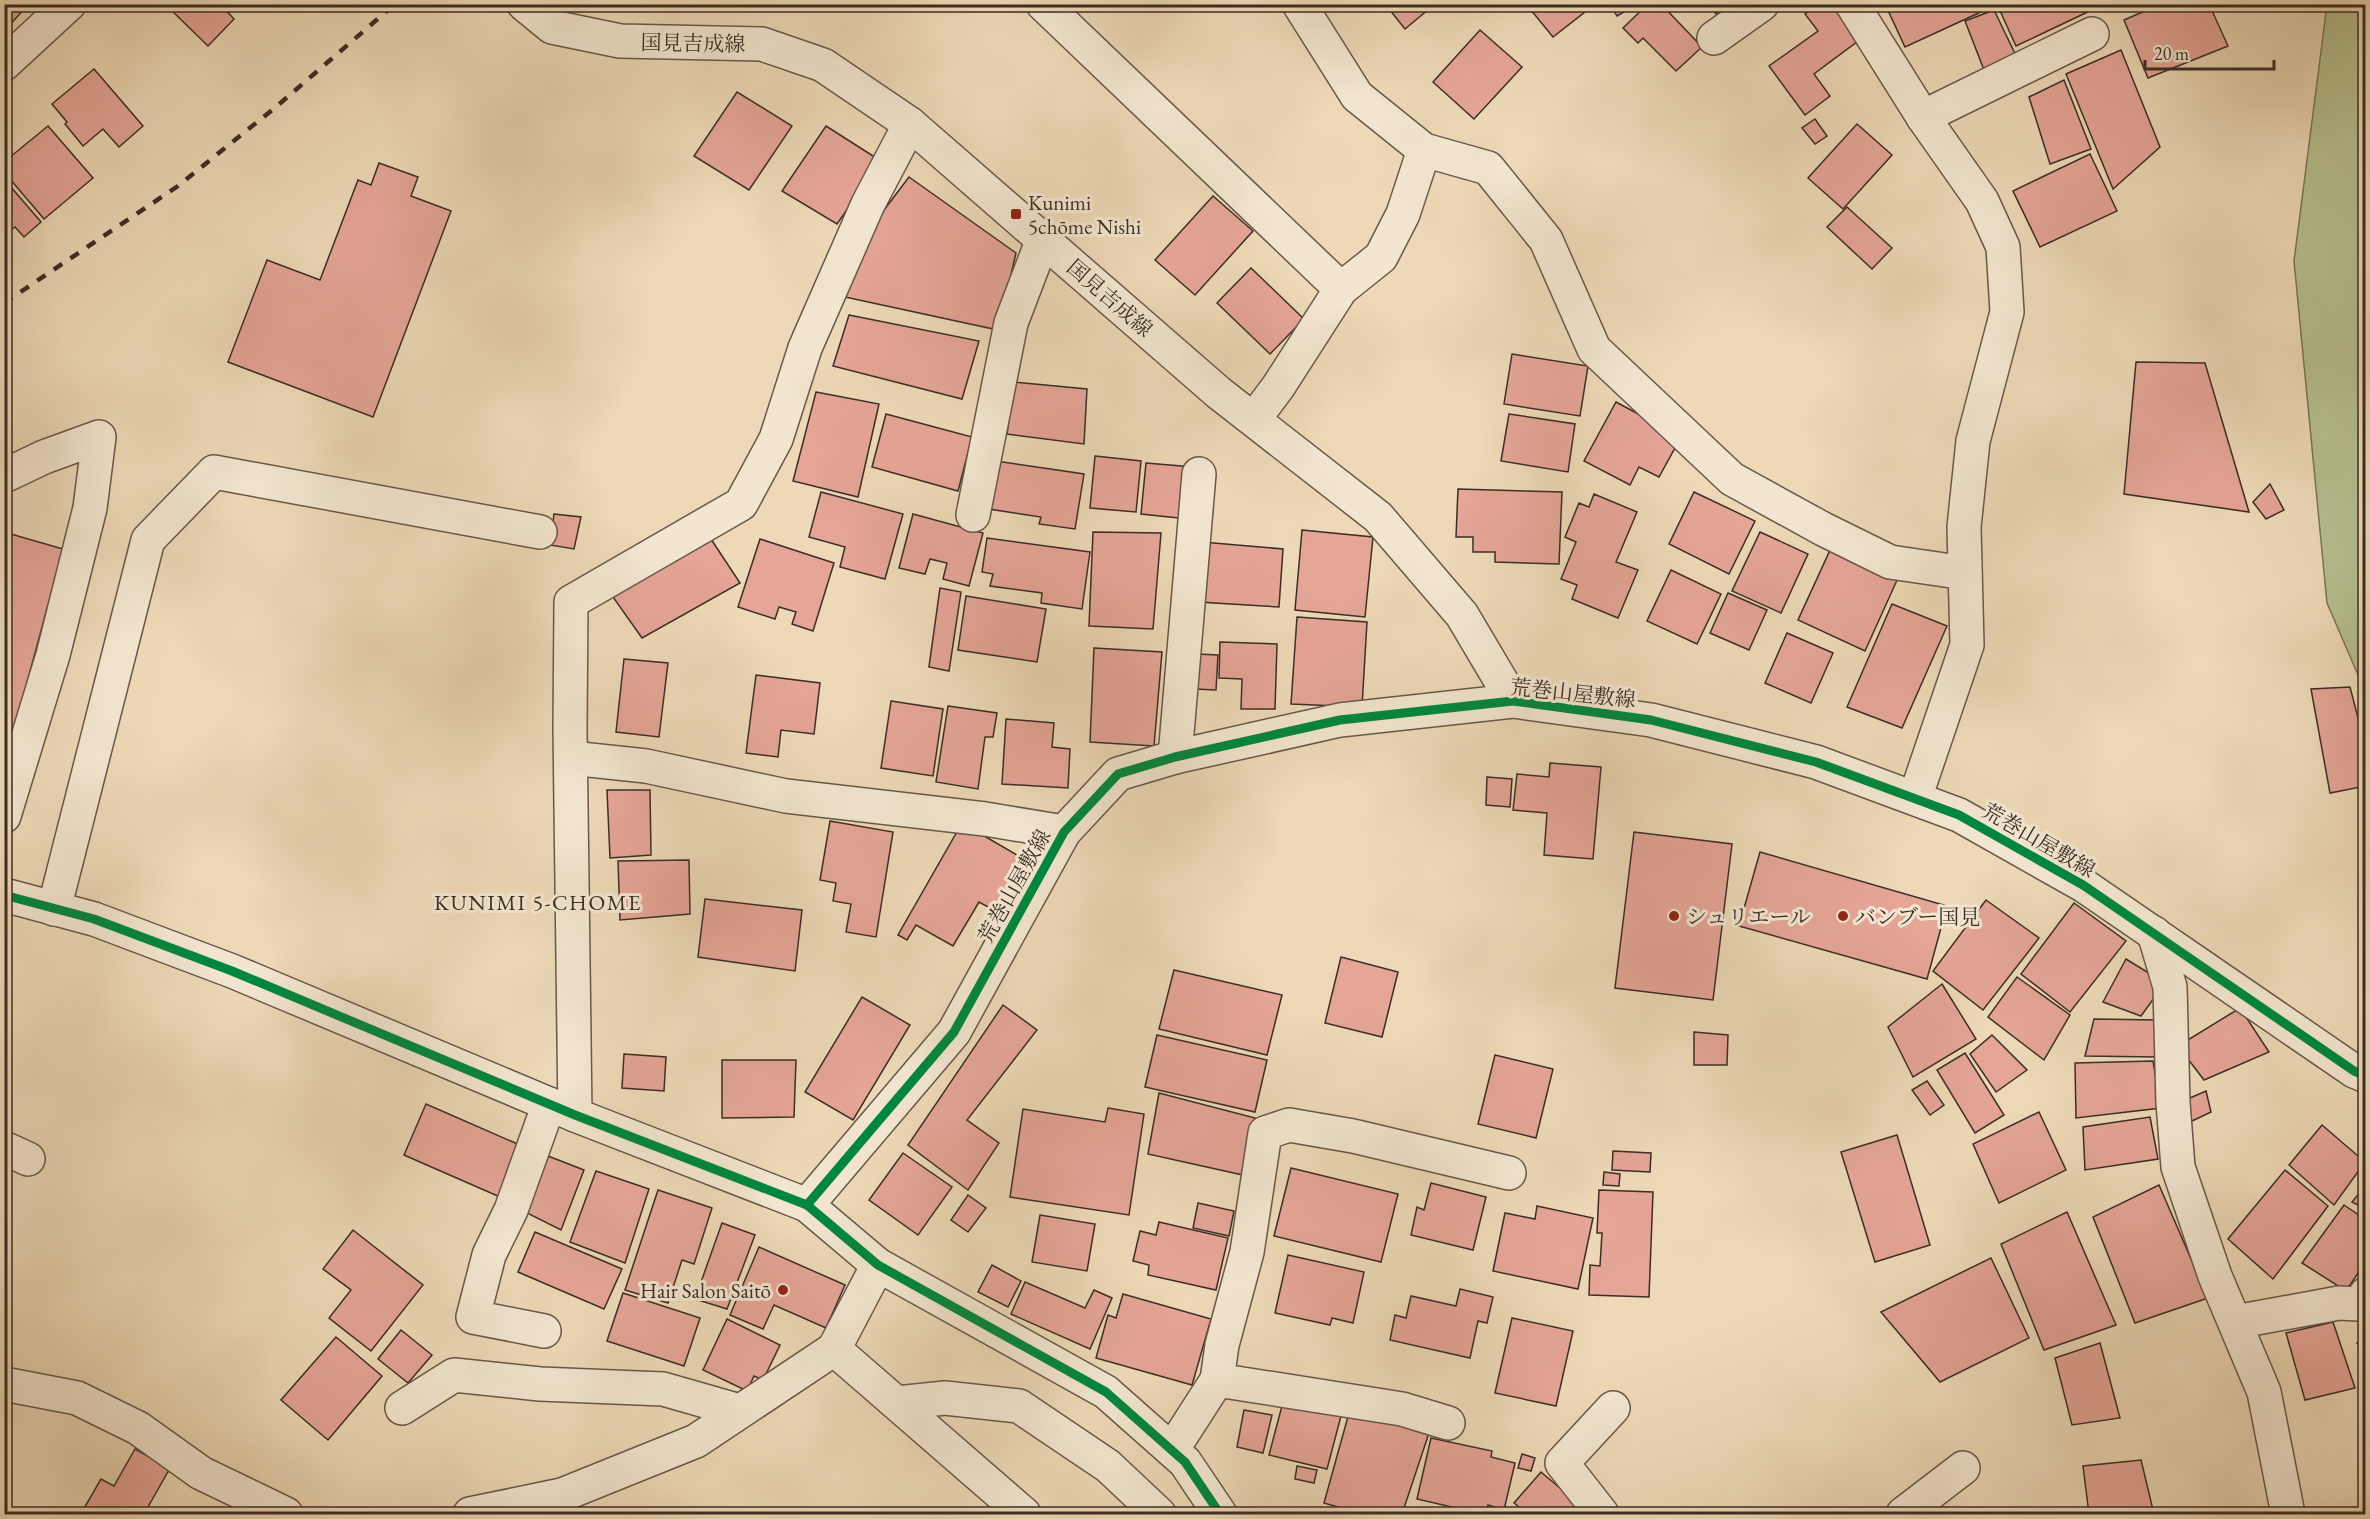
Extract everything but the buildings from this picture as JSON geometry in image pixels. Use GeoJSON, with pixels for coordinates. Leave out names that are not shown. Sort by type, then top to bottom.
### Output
{"type":"FeatureCollection","features":[{"type":"Feature","properties":{"kind":"street"},"geometry":{"type":"LineString","coordinates":[[4,64],[69,4]]}},
{"type":"Feature","properties":{"kind":"street","name":"国見吉成線"},"geometry":{"type":"LineString","coordinates":[[524,4],[552,27],[620,41],[762,44],[823,65],[910,124],[1219,393],[1378,517],[1462,615],[1513,701]]}},
{"type":"Feature","properties":{"kind":"street"},"geometry":{"type":"LineString","coordinates":[[1043,4],[1341,289]]}},
{"type":"Feature","properties":{"kind":"street"},"geometry":{"type":"LineString","coordinates":[[1299,4],[1357,96],[1424,150],[1488,168],[1546,240],[1594,349],[1732,479],[1823,530],[1890,562],[1965,573]]}},
{"type":"Feature","properties":{"kind":"street"},"geometry":{"type":"LineString","coordinates":[[1714,38],[1762,4]]}},
{"type":"Feature","properties":{"kind":"street"},"geometry":{"type":"LineString","coordinates":[[1852,4],[1923,117],[1982,201],[2003,247],[2007,312],[1973,441],[1964,527],[1966,645],[1915,798]]}},
{"type":"Feature","properties":{"kind":"street"},"geometry":{"type":"LineString","coordinates":[[1923,117],[2092,34]]}},
{"type":"Feature","properties":{"kind":"street"},"geometry":{"type":"LineString","coordinates":[[544,1331],[473,1317],[489,1255],[562,1110],[571,758],[571,602],[741,504],[776,439],[805,348],[868,204],[910,124]]}},
{"type":"Feature","properties":{"kind":"street"},"geometry":{"type":"LineString","coordinates":[[1254,419],[1278,387],[1341,289],[1381,257],[1403,214],[1424,150]]}},
{"type":"Feature","properties":{"kind":"street"},"geometry":{"type":"LineString","coordinates":[[973,515],[1011,323],[1043,239]]}},
{"type":"Feature","properties":{"kind":"street"},"geometry":{"type":"LineString","coordinates":[[4,476],[44,457],[99,436],[90,508],[53,655],[4,816]]}},
{"type":"Feature","properties":{"kind":"street"},"geometry":{"type":"LineString","coordinates":[[54,909],[148,540],[214,472],[540,532]]}},
{"type":"Feature","properties":{"kind":"street"},"geometry":{"type":"LineString","coordinates":[[1175,757],[1199,474]]}},
{"type":"Feature","properties":{"kind":"street","name":"荒巻山屋敷線"},"geometry":{"type":"LineString","coordinates":[[807,1205],[954,1032],[1064,832],[1118,774],[1175,757],[1340,720],[1513,701],[1651,720],[1816,762],[1959,814],[2073,879],[2354,1071],[2366,1076]]}},
{"type":"Feature","properties":{"kind":"street"},"geometry":{"type":"LineString","coordinates":[[571,758],[646,766],[786,796],[985,819],[1064,832]]}},
{"type":"Feature","properties":{"kind":"street"},"geometry":{"type":"LineString","coordinates":[[4,896],[94,919],[232,971],[562,1110],[807,1205],[878,1265],[1106,1392],[1185,1462],[1220,1515]]}},
{"type":"Feature","properties":{"kind":"street"},"geometry":{"type":"LineString","coordinates":[[2154,933],[2170,987],[2173,1103],[2178,1167],[2215,1276],[2264,1392],[2288,1515]]}},
{"type":"Feature","properties":{"kind":"street"},"geometry":{"type":"LineString","coordinates":[[1172,1450],[1217,1380],[1222,1345],[1247,1252],[1265,1133],[1289,1125],[1353,1136],[1509,1173]]}},
{"type":"Feature","properties":{"kind":"street"},"geometry":{"type":"LineString","coordinates":[[470,1515],[562,1495],[696,1441],[834,1349],[878,1265]]}},
{"type":"Feature","properties":{"kind":"street"},"geometry":{"type":"LineString","coordinates":[[2235,1322],[2339,1302],[2359,1304],[2366,1294]]}},
{"type":"Feature","properties":{"kind":"street"},"geometry":{"type":"LineString","coordinates":[[834,1349],[1024,1515]]}},
{"type":"Feature","properties":{"kind":"street"},"geometry":{"type":"LineString","coordinates":[[402,1408],[454,1375],[540,1384],[663,1389],[740,1411]]}},
{"type":"Feature","properties":{"kind":"street"},"geometry":{"type":"LineString","coordinates":[[1217,1380],[1402,1409],[1448,1423]]}},
{"type":"Feature","properties":{"kind":"street"},"geometry":{"type":"LineString","coordinates":[[4,1384],[77,1398],[138,1428],[201,1473],[286,1515]]}},
{"type":"Feature","properties":{"kind":"street"},"geometry":{"type":"LineString","coordinates":[[897,1403],[945,1398],[1019,1406],[1108,1466],[1159,1515]]}},
{"type":"Feature","properties":{"kind":"street"},"geometry":{"type":"LineString","coordinates":[[1602,1515],[1562,1462],[1613,1408]]}},
{"type":"Feature","properties":{"kind":"street"},"geometry":{"type":"LineString","coordinates":[[1903,1515],[1963,1468]]}},
{"type":"Feature","properties":{"kind":"green space"},"geometry":{"type":"Polygon","coordinates":[[[2327,5],[2365,5],[2365,691],[2327,603],[2294,261],[2327,5]]]}},
{"type":"Feature","properties":{"kind":"railway"},"geometry":{"type":"LineString","coordinates":[[4,303],[178,186],[277,106],[395,4]]}},
{"type":"Feature","properties":{"kind":"cycle path"},"geometry":{"type":"LineString","coordinates":[[807,1205],[954,1032],[1064,832],[1118,774],[1175,757],[1340,720],[1513,701],[1651,720],[1816,762],[1959,815],[2083,885],[2354,1071],[2366,1076]]}},
{"type":"Feature","properties":{"kind":"cycle path"},"geometry":{"type":"LineString","coordinates":[[4,895],[94,919],[232,971],[575,1115],[807,1205],[878,1265],[1106,1392],[1185,1462],[1220,1514]]}},
{"type":"Feature","properties":{"kind":"place","name":"Kunimi 5chōme Nishi"},"geometry":{"type":"Point","coordinates":[1016,214]}},
{"type":"Feature","properties":{"kind":"place","name":"シュリエール"},"geometry":{"type":"Point","coordinates":[1674,916]}},
{"type":"Feature","properties":{"kind":"place","name":"バンブー国見"},"geometry":{"type":"Point","coordinates":[1843,916]}},
{"type":"Feature","properties":{"kind":"place","name":"Hair Salon Saitō"},"geometry":{"type":"Point","coordinates":[783,1290]}},
{"type":"Feature","properties":{"kind":"district","name":"KUNIMI 5-CHOME"},"geometry":{"type":"Point","coordinates":[538,902]}}]}
